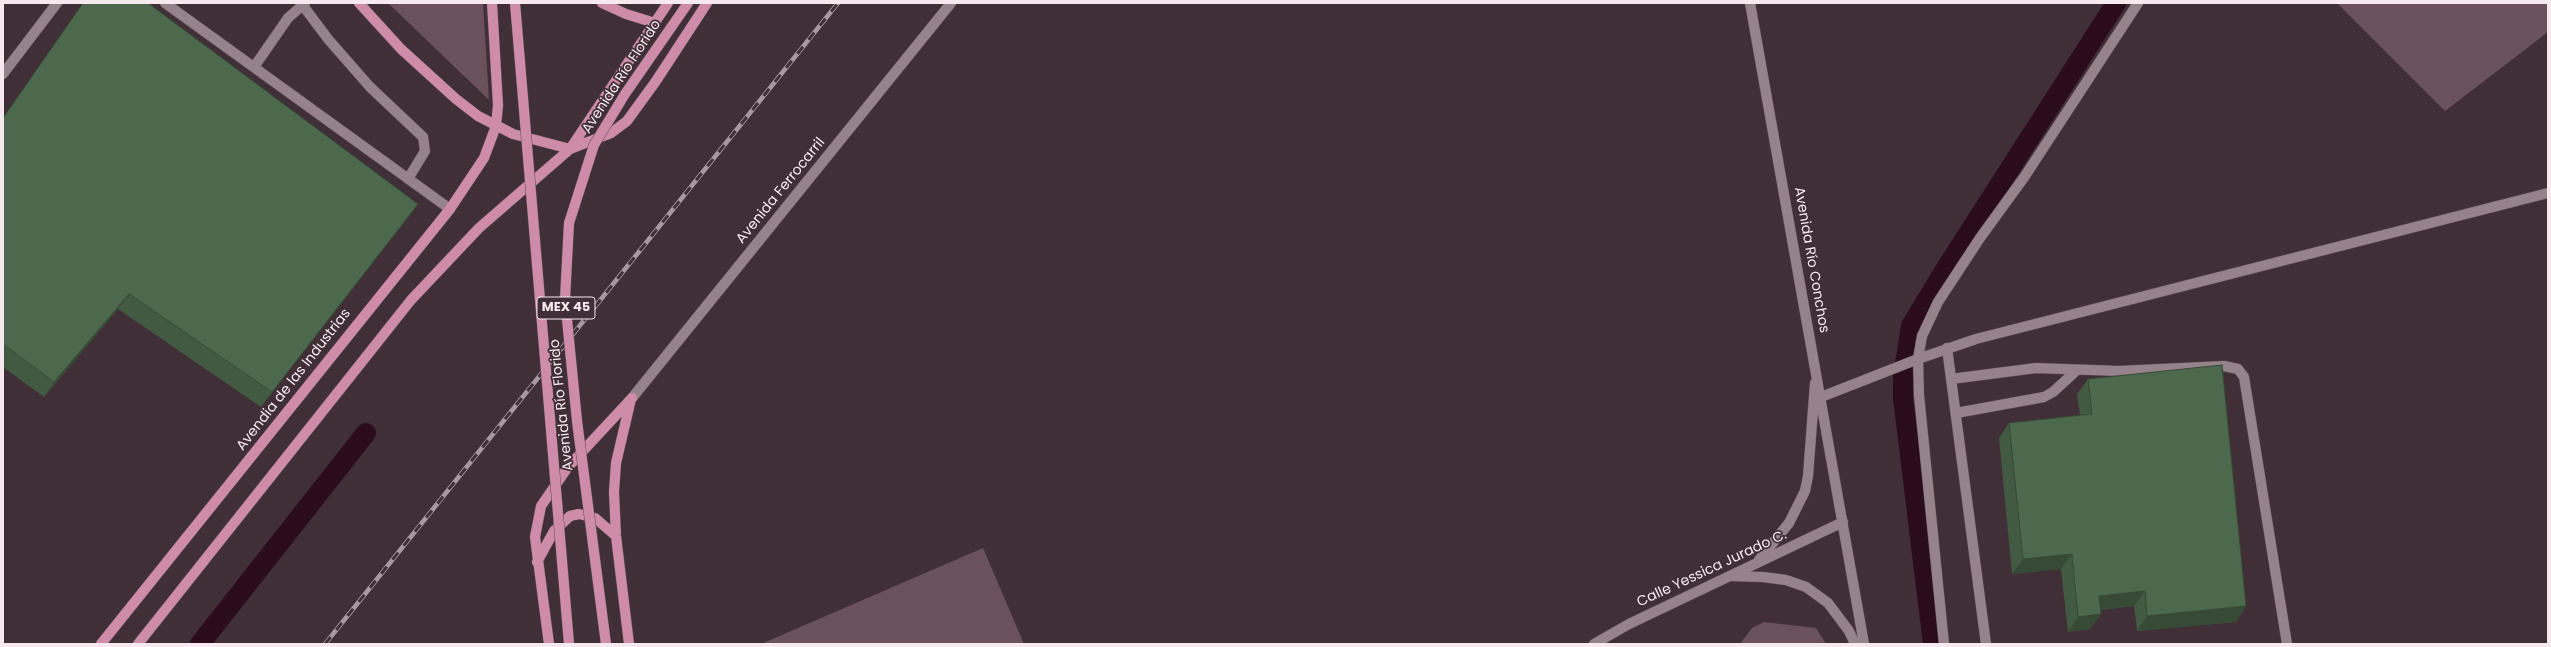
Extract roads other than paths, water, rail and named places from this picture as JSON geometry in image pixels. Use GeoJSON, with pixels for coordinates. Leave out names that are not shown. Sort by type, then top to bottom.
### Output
{"type":"FeatureCollection","features":[{"type":"Feature","properties":{"kind":"main road"},"geometry":{"type":"LineString","coordinates":[[359,3],[401,49],[456,99],[496,126],[530,140],[570,149],[611,133],[627,121],[708,3]]}},
{"type":"Feature","properties":{"kind":"main road","name":"Avendia de las Industrias"},"geometry":{"type":"LineString","coordinates":[[102,644],[450,209],[484,158],[496,126],[498,90],[492,3]]}},
{"type":"Feature","properties":{"kind":"main road","name":"Avenida Río Florido"},"geometry":{"type":"LineString","coordinates":[[515,3],[570,644]]}},
{"type":"Feature","properties":{"kind":"main road"},"geometry":{"type":"LineString","coordinates":[[602,3],[626,14],[655,22]]}},
{"type":"Feature","properties":{"kind":"main road"},"geometry":{"type":"LineString","coordinates":[[138,644],[411,300],[449,258],[570,149],[668,3]]}},
{"type":"Feature","properties":{"kind":"main road","name":"Avenida Río Florido"},"geometry":{"type":"LineString","coordinates":[[606,644],[577,421],[565,299],[569,223],[578,189],[594,145],[625,94],[688,3]]}},
{"type":"Feature","properties":{"kind":"main road"},"geometry":{"type":"LineString","coordinates":[[629,644],[616,536],[614,492],[616,463],[632,398]]}},
{"type":"Feature","properties":{"kind":"main road"},"geometry":{"type":"LineString","coordinates":[[549,644],[537,562],[535,537],[541,506],[568,467],[632,398]]}},
{"type":"Feature","properties":{"kind":"main road"},"geometry":{"type":"LineString","coordinates":[[537,562],[554,531],[570,516],[579,514],[595,518],[616,536]]}},
{"type":"Feature","properties":{"kind":"street"},"geometry":{"type":"LineString","coordinates":[[3,74],[57,3]]}},
{"type":"Feature","properties":{"kind":"street"},"geometry":{"type":"LineString","coordinates":[[165,3],[450,209]]}},
{"type":"Feature","properties":{"kind":"street","name":"Avenida Ferrocarril"},"geometry":{"type":"LineString","coordinates":[[632,398],[951,3]]}},
{"type":"Feature","properties":{"kind":"street","name":"Avenida Río Conchos"},"geometry":{"type":"LineString","coordinates":[[1750,3],[1864,644]]}},
{"type":"Feature","properties":{"kind":"street"},"geometry":{"type":"LineString","coordinates":[[1944,644],[1921,426],[1917,359],[1922,336],[1938,302],[1980,238],[2025,176],[2138,3]]}},
{"type":"Feature","properties":{"kind":"street"},"geometry":{"type":"LineString","coordinates":[[254,67],[276,34],[303,4],[370,87],[423,137],[425,151],[408,179]]}},
{"type":"Feature","properties":{"kind":"street"},"geometry":{"type":"LineString","coordinates":[[1821,397],[1947,348],[2048,320],[2548,193]]}},
{"type":"Feature","properties":{"kind":"street"},"geometry":{"type":"LineString","coordinates":[[1947,348],[1986,644]]}},
{"type":"Feature","properties":{"kind":"street"},"geometry":{"type":"LineString","coordinates":[[1951,379],[2030,368],[2077,370],[2232,366],[2242,372],[2287,644]]}},
{"type":"Feature","properties":{"kind":"street"},"geometry":{"type":"LineString","coordinates":[[1757,563],[1789,523],[1805,491],[1808,476],[1816,369]]}},
{"type":"Feature","properties":{"kind":"street"},"geometry":{"type":"LineString","coordinates":[[1956,413],[2044,397],[2077,370]]}},
{"type":"Feature","properties":{"kind":"street","name":"Calle Yessica Jurado C."},"geometry":{"type":"LineString","coordinates":[[1594,644],[1629,624],[1843,522]]}},
{"type":"Feature","properties":{"kind":"street"},"geometry":{"type":"LineString","coordinates":[[1729,576],[1763,577],[1786,580],[1806,587],[1828,603],[1849,631],[1855,644]]}},
{"type":"Feature","properties":{"kind":"waterway"},"geometry":{"type":"LineString","coordinates":[[1933,644],[1903,398],[1903,376],[1911,326],[1943,273],[2116,3]]}},
{"type":"Feature","properties":{"kind":"waterway"},"geometry":{"type":"LineString","coordinates":[[200,644],[366,433]]}},
{"type":"Feature","properties":{"kind":"railway"},"geometry":{"type":"LineString","coordinates":[[325,644],[838,3]]}}]}
